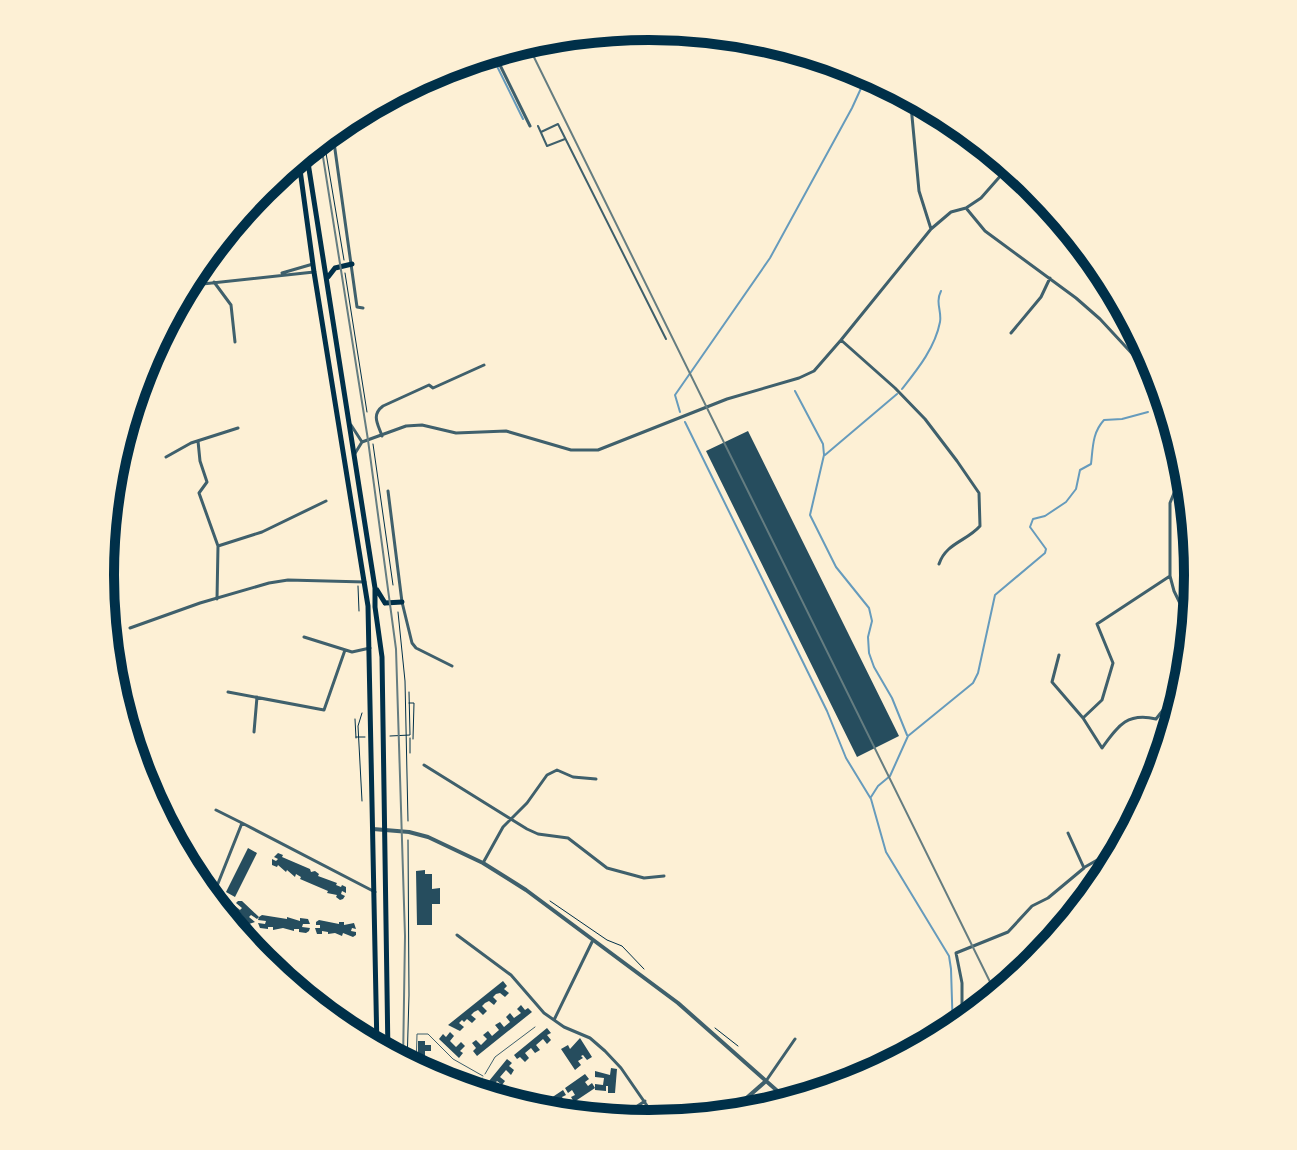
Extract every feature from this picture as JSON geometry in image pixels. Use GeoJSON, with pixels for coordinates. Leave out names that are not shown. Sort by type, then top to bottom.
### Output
{"type":"FeatureCollection","features":[{"type":"Feature","properties":{"kind":"main road"},"geometry":{"type":"LineString","coordinates":[[308,163],[328,277],[381,645],[388,1042]]}},
{"type":"Feature","properties":{"kind":"main road"},"geometry":{"type":"LineString","coordinates":[[300,170],[365,582],[370,648],[377,1035]]}},
{"type":"Feature","properties":{"kind":"main road"},"geometry":{"type":"LineString","coordinates":[[324,262],[335,268]]}},
{"type":"Feature","properties":{"kind":"main road"},"geometry":{"type":"LineString","coordinates":[[314,272],[324,262]]}},
{"type":"Feature","properties":{"kind":"main road"},"geometry":{"type":"LineString","coordinates":[[328,277],[335,268],[352,264]]}},
{"type":"Feature","properties":{"kind":"main road"},"geometry":{"type":"LineString","coordinates":[[375,588],[385,603]]}},
{"type":"Feature","properties":{"kind":"main road"},"geometry":{"type":"LineString","coordinates":[[385,603],[402,602]]}},
{"type":"Feature","properties":{"kind":"main road"},"geometry":{"type":"LineString","coordinates":[[378,613],[385,603]]}},
{"type":"Feature","properties":{"kind":"main road"},"geometry":{"type":"LineString","coordinates":[[370,648],[381,645]]}},
{"type":"Feature","properties":{"kind":"street"},"geometry":{"type":"LineString","coordinates":[[498,62],[530,126]]}},
{"type":"Feature","properties":{"kind":"street"},"geometry":{"type":"LineString","coordinates":[[911,109],[919,191],[931,229]]}},
{"type":"Feature","properties":{"kind":"street"},"geometry":{"type":"LineString","coordinates":[[541,132],[558,124],[666,339]]}},
{"type":"Feature","properties":{"kind":"street"},"geometry":{"type":"LineString","coordinates":[[538,126],[550,147],[566,139]]}},
{"type":"Feature","properties":{"kind":"street"},"geometry":{"type":"LineString","coordinates":[[334,143],[357,307],[363,308]]}},
{"type":"Feature","properties":{"kind":"street"},"geometry":{"type":"LineString","coordinates":[[354,455],[362,442],[406,426],[422,425],[456,433],[506,431],[559,448],[580,452],[598,450],[727,399],[814,371],[931,229],[951,212],[966,208],[981,198],[1002,174]]}},
{"type":"Feature","properties":{"kind":"street"},"geometry":{"type":"LineString","coordinates":[[966,208],[985,231],[1100,319],[1138,360]]}},
{"type":"Feature","properties":{"kind":"street"},"geometry":{"type":"LineString","coordinates":[[278,274],[313,264]]}},
{"type":"Feature","properties":{"kind":"street"},"geometry":{"type":"LineString","coordinates":[[200,284],[314,272]]}},
{"type":"Feature","properties":{"kind":"street"},"geometry":{"type":"LineString","coordinates":[[1011,333],[1041,297],[1050,278]]}},
{"type":"Feature","properties":{"kind":"street"},"geometry":{"type":"LineString","coordinates":[[214,282],[231,305],[235,342]]}},
{"type":"Feature","properties":{"kind":"street"},"geometry":{"type":"LineString","coordinates":[[841,340],[925,419],[979,493],[980,526],[949,547],[939,564]]}},
{"type":"Feature","properties":{"kind":"street"},"geometry":{"type":"LineString","coordinates":[[382,436],[375,420],[383,406],[484,365]]}},
{"type":"Feature","properties":{"kind":"street"},"geometry":{"type":"LineString","coordinates":[[350,424],[362,442]]}},
{"type":"Feature","properties":{"kind":"street"},"geometry":{"type":"LineString","coordinates":[[166,457],[198,441],[238,428]]}},
{"type":"Feature","properties":{"kind":"street"},"geometry":{"type":"LineString","coordinates":[[198,441],[207,482],[199,490],[201,501],[218,546],[217,599]]}},
{"type":"Feature","properties":{"kind":"street"},"geometry":{"type":"LineString","coordinates":[[1176,488],[1170,503],[1170,576],[1182,608]]}},
{"type":"Feature","properties":{"kind":"street"},"geometry":{"type":"LineString","coordinates":[[388,491],[402,602],[412,643],[452,666]]}},
{"type":"Feature","properties":{"kind":"street"},"geometry":{"type":"LineString","coordinates":[[218,546],[262,532],[326,501]]}},
{"type":"Feature","properties":{"kind":"street"},"geometry":{"type":"LineString","coordinates":[[1083,718],[1102,700],[1113,663],[1097,624],[1170,576]]}},
{"type":"Feature","properties":{"kind":"street"},"geometry":{"type":"LineString","coordinates":[[130,628],[251,586],[288,580],[365,582]]}},
{"type":"Feature","properties":{"kind":"street"},"geometry":{"type":"LineString","coordinates":[[304,637],[352,652],[370,648]]}},
{"type":"Feature","properties":{"kind":"street"},"geometry":{"type":"LineString","coordinates":[[228,692],[324,710],[345,650]]}},
{"type":"Feature","properties":{"kind":"street"},"geometry":{"type":"LineString","coordinates":[[1059,655],[1052,682],[1083,718],[1102,748],[1118,727],[1130,719],[1142,716],[1156,719],[1167,705]]}},
{"type":"Feature","properties":{"kind":"street"},"geometry":{"type":"LineString","coordinates":[[254,732],[257,697]]}},
{"type":"Feature","properties":{"kind":"street"},"geometry":{"type":"LineString","coordinates":[[424,765],[538,834],[568,838],[607,868],[644,878],[664,876]]}},
{"type":"Feature","properties":{"kind":"street"},"geometry":{"type":"LineString","coordinates":[[483,863],[503,827],[547,775],[557,770],[573,777],[596,779]]}},
{"type":"Feature","properties":{"kind":"street"},"geometry":{"type":"LineString","coordinates":[[216,810],[375,892]]}},
{"type":"Feature","properties":{"kind":"street"},"geometry":{"type":"LineString","coordinates":[[216,889],[242,823]]}},
{"type":"Feature","properties":{"kind":"street"},"geometry":{"type":"LineString","coordinates":[[373,829],[428,837],[483,863],[535,895],[678,1003],[780,1094]]}},
{"type":"Feature","properties":{"kind":"street"},"geometry":{"type":"LineString","coordinates":[[1068,833],[1084,868]]}},
{"type":"Feature","properties":{"kind":"street"},"geometry":{"type":"LineString","coordinates":[[962,1008],[962,983],[956,953],[1008,932],[1032,906],[1048,898],[1084,868],[1103,857]]}},
{"type":"Feature","properties":{"kind":"street"},"geometry":{"type":"LineString","coordinates":[[457,935],[497,962],[544,1013],[590,1038],[605,1051],[651,1110]]}},
{"type":"Feature","properties":{"kind":"street"},"geometry":{"type":"LineString","coordinates":[[554,1020],[594,938]]}},
{"type":"Feature","properties":{"kind":"street"},"geometry":{"type":"LineString","coordinates":[[743,1101],[766,1081],[795,1039]]}},
{"type":"Feature","properties":{"kind":"street"},"geometry":{"type":"LineString","coordinates":[[632,1110],[645,1101]]}},
{"type":"Feature","properties":{"kind":"lane"},"geometry":{"type":"LineString","coordinates":[[479,1083],[495,1057],[535,1027]]}},
{"type":"Feature","properties":{"kind":"lane"},"geometry":{"type":"LineString","coordinates":[[416,1057],[417,1034],[428,1034],[453,1059],[483,1076]]}},
{"type":"Feature","properties":{"kind":"path"},"geometry":{"type":"LineString","coordinates":[[325,149],[342,255]]}},
{"type":"Feature","properties":{"kind":"path"},"geometry":{"type":"LineString","coordinates":[[345,273],[366,411]]}},
{"type":"Feature","properties":{"kind":"path"},"geometry":{"type":"LineString","coordinates":[[373,444],[395,587]]}},
{"type":"Feature","properties":{"kind":"path"},"geometry":{"type":"LineString","coordinates":[[399,611],[405,681],[408,820]]}},
{"type":"Feature","properties":{"kind":"path"},"geometry":{"type":"LineString","coordinates":[[409,692],[410,753]]}},
{"type":"Feature","properties":{"kind":"path"},"geometry":{"type":"LineString","coordinates":[[409,703],[414,703],[413,739]]}},
{"type":"Feature","properties":{"kind":"path"},"geometry":{"type":"LineString","coordinates":[[362,713],[358,726],[362,801]]}},
{"type":"Feature","properties":{"kind":"path"},"geometry":{"type":"LineString","coordinates":[[355,719],[356,738]]}},
{"type":"Feature","properties":{"kind":"path"},"geometry":{"type":"LineString","coordinates":[[407,1052],[408,842]]}},
{"type":"Feature","properties":{"kind":"path"},"geometry":{"type":"LineString","coordinates":[[550,900],[607,940],[622,946],[644,969]]}},
{"type":"Feature","properties":{"kind":"path"},"geometry":{"type":"LineString","coordinates":[[711,1025],[738,1046]]}},
{"type":"Feature","properties":{"kind":"path"},"geometry":{"type":"LineString","coordinates":[[757,1099],[762,1095]]}},
{"type":"Feature","properties":{"kind":"building"},"geometry":{"type":"Polygon","coordinates":[[[748,431],[899,736],[857,757],[706,451],[748,431]]]}},
{"type":"Feature","properties":{"kind":"building"},"geometry":{"type":"Polygon","coordinates":[[[248,848],[257,853],[235,897],[226,892],[248,848]]]}},
{"type":"Feature","properties":{"kind":"building"},"geometry":{"type":"Polygon","coordinates":[[[278,853],[336,885],[346,887],[346,893],[342,891],[341,894],[345,896],[343,899],[300,879],[296,874],[295,877],[278,865],[272,865],[272,859],[278,859],[274,857],[278,853]]]}},
{"type":"Feature","properties":{"kind":"building"},"geometry":{"type":"Polygon","coordinates":[[[425,870],[425,874],[432,874],[432,889],[440,888],[440,904],[432,904],[432,925],[417,925],[416,871],[425,870]]]}},
{"type":"Feature","properties":{"kind":"building"},"geometry":{"type":"Polygon","coordinates":[[[242,901],[259,917],[249,917],[255,922],[249,924],[241,914],[239,916],[233,911],[234,905],[240,910],[242,908],[236,903],[242,901]]]}},
{"type":"Feature","properties":{"kind":"building"},"geometry":{"type":"Polygon","coordinates":[[[259,917],[308,919],[310,924],[303,924],[302,927],[310,928],[306,933],[299,932],[299,929],[260,928],[258,923],[265,924],[266,921],[258,920],[259,917]]]}},
{"type":"Feature","properties":{"kind":"building"},"geometry":{"type":"Polygon","coordinates":[[[319,920],[344,922],[344,925],[354,923],[356,929],[352,928],[351,931],[356,935],[353,937],[343,933],[342,936],[322,931],[322,934],[317,934],[315,928],[320,928],[316,925],[319,920]]]}},
{"type":"Feature","properties":{"kind":"building"},"geometry":{"type":"Polygon","coordinates":[[[503,981],[507,986],[504,989],[509,993],[505,997],[496,994],[493,997],[497,1001],[494,1005],[489,1001],[485,1003],[482,1006],[487,1011],[483,1015],[478,1010],[471,1015],[476,1019],[472,1023],[462,1020],[459,1023],[464,1027],[460,1031],[448,1025],[503,981]]]}},
{"type":"Feature","properties":{"kind":"building"},"geometry":{"type":"Polygon","coordinates":[[[521,1005],[532,1012],[477,1056],[472,1043],[476,1040],[481,1045],[487,1039],[483,1035],[488,1031],[492,1036],[499,1030],[495,1025],[500,1022],[504,1027],[510,1022],[506,1017],[510,1013],[514,1018],[521,1013],[517,1009],[521,1005]]]}},
{"type":"Feature","properties":{"kind":"building"},"geometry":{"type":"Polygon","coordinates":[[[547,1028],[551,1040],[547,1044],[543,1039],[536,1045],[540,1050],[535,1053],[531,1048],[525,1053],[529,1058],[525,1062],[520,1057],[517,1059],[514,1055],[547,1028]]]}},
{"type":"Feature","properties":{"kind":"building"},"geometry":{"type":"Polygon","coordinates":[[[450,1032],[454,1036],[450,1041],[456,1047],[461,1042],[465,1046],[459,1058],[439,1039],[450,1032]]]}},
{"type":"Feature","properties":{"kind":"building"},"geometry":{"type":"Polygon","coordinates":[[[580,1038],[592,1057],[587,1060],[581,1056],[583,1058],[578,1061],[581,1065],[575,1070],[561,1049],[568,1045],[570,1049],[580,1038]]]}},
{"type":"Feature","properties":{"kind":"building"},"geometry":{"type":"Polygon","coordinates":[[[418,1041],[431,1045],[431,1051],[425,1051],[425,1060],[431,1060],[431,1063],[418,1058],[418,1041]]]}},
{"type":"Feature","properties":{"kind":"building"},"geometry":{"type":"Polygon","coordinates":[[[507,1059],[514,1070],[511,1075],[506,1070],[500,1077],[505,1081],[502,1085],[497,1081],[494,1085],[489,1081],[507,1059]]]}},
{"type":"Feature","properties":{"kind":"building"},"geometry":{"type":"Polygon","coordinates":[[[611,1068],[617,1069],[615,1093],[608,1093],[608,1086],[606,1091],[595,1090],[595,1084],[603,1085],[604,1078],[595,1077],[595,1071],[610,1075],[611,1068]]]}},
{"type":"Feature","properties":{"kind":"building"},"geometry":{"type":"Polygon","coordinates":[[[585,1074],[589,1079],[585,1082],[588,1086],[592,1083],[595,1088],[574,1102],[572,1090],[568,1093],[565,1088],[585,1074]]]}},
{"type":"Feature","properties":{"kind":"building"},"geometry":{"type":"Polygon","coordinates":[[[563,1090],[565,1102],[569,1099],[572,1104],[547,1100],[563,1090]]]}},
{"type":"Feature","properties":{"kind":"waterway"},"geometry":{"type":"LineString","coordinates":[[495,62],[523,119]]}},
{"type":"Feature","properties":{"kind":"waterway"},"geometry":{"type":"LineString","coordinates":[[680,412],[675,395],[770,258],[862,85]]}},
{"type":"Feature","properties":{"kind":"waterway"},"geometry":{"type":"LineString","coordinates":[[902,389],[934,341],[940,322],[941,291]]}},
{"type":"Feature","properties":{"kind":"waterway"},"geometry":{"type":"LineString","coordinates":[[795,391],[823,444],[824,455],[810,515],[836,567],[869,608],[872,621],[868,637],[869,653],[907,735]]}},
{"type":"Feature","properties":{"kind":"waterway"},"geometry":{"type":"LineString","coordinates":[[825,455],[897,394]]}},
{"type":"Feature","properties":{"kind":"waterway"},"geometry":{"type":"LineString","coordinates":[[871,797],[890,776],[908,736],[973,683],[978,673],[995,595],[1045,553],[1046,549],[1030,527],[1033,519],[1045,516],[1066,502],[1076,489],[1080,470],[1091,464],[1100,425],[1104,420],[1148,412]]}},
{"type":"Feature","properties":{"kind":"waterway"},"geometry":{"type":"LineString","coordinates":[[685,422],[827,711],[846,758],[871,799],[886,852],[949,956],[952,1015]]}},
{"type":"Feature","properties":{"kind":"tram line"},"geometry":{"type":"LineString","coordinates":[[322,152],[368,440],[396,649],[405,936],[403,1050]]}},
{"type":"Feature","properties":{"kind":"railway"},"geometry":{"type":"LineString","coordinates":[[532,53],[991,985]]}}]}
